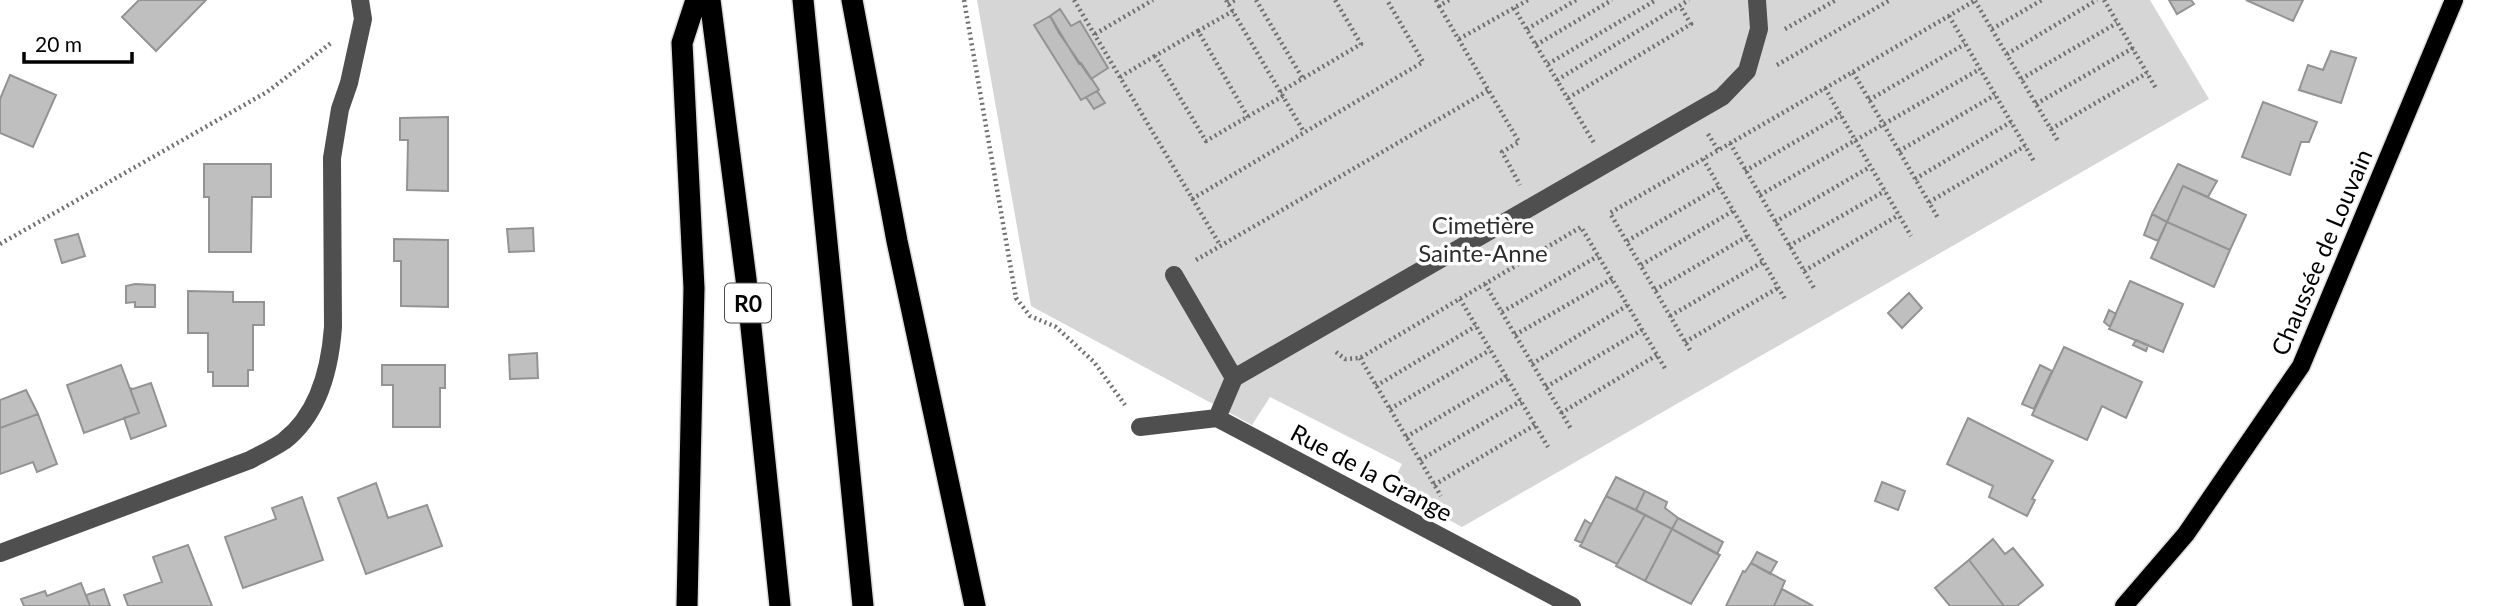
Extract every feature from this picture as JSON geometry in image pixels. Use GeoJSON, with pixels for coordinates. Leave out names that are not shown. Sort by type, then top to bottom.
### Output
{"type":"FeatureCollection","features":[{"type":"Feature","properties":{"kind":"highway"},"geometry":{"type":"LineString","coordinates":[[687,606],[694,288],[682,44],[696,0]]}},
{"type":"Feature","properties":{"kind":"highway","name":"R0"},"geometry":{"type":"LineString","coordinates":[[710,0],[746,279],[780,606]]}},
{"type":"Feature","properties":{"kind":"highway"},"geometry":{"type":"LineString","coordinates":[[803,0],[863,606]]}},
{"type":"Feature","properties":{"kind":"highway"},"geometry":{"type":"LineString","coordinates":[[852,0],[897,241],[975,606]]}},
{"type":"Feature","properties":{"kind":"main road","name":"Chaussée de Louvain"},"geometry":{"type":"LineString","coordinates":[[2124,606],[2186,534],[2301,366],[2454,0]]}},
{"type":"Feature","properties":{"kind":"street"},"geometry":{"type":"LineString","coordinates":[[0,553],[250,460],[285,440],[302,423],[325,379],[331,353],[332,158],[340,109],[349,83],[363,19],[360,0]]}},
{"type":"Feature","properties":{"kind":"street"},"geometry":{"type":"LineString","coordinates":[[1140,427],[1217,418],[1234,378],[1722,97],[1747,71],[1759,29],[1757,0]]}},
{"type":"Feature","properties":{"kind":"street"},"geometry":{"type":"LineString","coordinates":[[1174,275],[1234,378]]}},
{"type":"Feature","properties":{"kind":"street","name":"Rue de la Grange"},"geometry":{"type":"LineString","coordinates":[[1217,418],[1572,606]]}},
{"type":"Feature","properties":{"kind":"path"},"geometry":{"type":"LineString","coordinates":[[964,0],[1016,298],[1030,316],[1056,327],[1094,362],[1140,427]]}},
{"type":"Feature","properties":{"kind":"path"},"geometry":{"type":"LineString","coordinates":[[1074,0],[1220,246],[1489,90]]}},
{"type":"Feature","properties":{"kind":"path"},"geometry":{"type":"LineString","coordinates":[[1095,34],[1153,0]]}},
{"type":"Feature","properties":{"kind":"path"},"geometry":{"type":"LineString","coordinates":[[1235,0],[1227,2],[1304,132]]}},
{"type":"Feature","properties":{"kind":"path"},"geometry":{"type":"LineString","coordinates":[[1256,0],[1303,79]]}},
{"type":"Feature","properties":{"kind":"path"},"geometry":{"type":"LineString","coordinates":[[1156,56],[1206,141],[1361,44],[1335,0]]}},
{"type":"Feature","properties":{"kind":"path"},"geometry":{"type":"LineString","coordinates":[[1192,199],[1423,62],[1387,0]]}},
{"type":"Feature","properties":{"kind":"path"},"geometry":{"type":"LineString","coordinates":[[1448,0],[1437,3],[1519,142],[1502,152],[1532,206]]}},
{"type":"Feature","properties":{"kind":"path"},"geometry":{"type":"LineString","coordinates":[[1459,39],[1528,0]]}},
{"type":"Feature","properties":{"kind":"path"},"geometry":{"type":"LineString","coordinates":[[1527,29],[1576,0]]}},
{"type":"Feature","properties":{"kind":"path"},"geometry":{"type":"LineString","coordinates":[[1536,45],[1612,0]]}},
{"type":"Feature","properties":{"kind":"path"},"geometry":{"type":"LineString","coordinates":[[1548,64],[1656,0]]}},
{"type":"Feature","properties":{"kind":"path"},"geometry":{"type":"LineString","coordinates":[[1557,80],[1689,0]]}},
{"type":"Feature","properties":{"kind":"path"},"geometry":{"type":"LineString","coordinates":[[1755,46],[1836,0]]}},
{"type":"Feature","properties":{"kind":"path"},"geometry":{"type":"LineString","coordinates":[[1770,69],[1890,0]]}},
{"type":"Feature","properties":{"kind":"path"},"geometry":{"type":"LineString","coordinates":[[1690,350],[1610,212],[1976,0],[2058,141]]}},
{"type":"Feature","properties":{"kind":"path"},"geometry":{"type":"LineString","coordinates":[[1992,29],[2042,0]]}},
{"type":"Feature","properties":{"kind":"path"},"geometry":{"type":"LineString","coordinates":[[2007,54],[2097,0]]}},
{"type":"Feature","properties":{"kind":"path"},"geometry":{"type":"LineString","coordinates":[[2104,0],[2157,90]]}},
{"type":"Feature","properties":{"kind":"path"},"geometry":{"type":"LineString","coordinates":[[1568,98],[1691,24],[1680,6]]}},
{"type":"Feature","properties":{"kind":"path"},"geometry":{"type":"LineString","coordinates":[[1514,8],[1606,164]]}},
{"type":"Feature","properties":{"kind":"path"},"geometry":{"type":"LineString","coordinates":[[1120,77],[1233,11]]}},
{"type":"Feature","properties":{"kind":"path"},"geometry":{"type":"LineString","coordinates":[[1949,16],[2035,163]]}},
{"type":"Feature","properties":{"kind":"path"},"geometry":{"type":"LineString","coordinates":[[0,244],[267,92],[363,19]]}},
{"type":"Feature","properties":{"kind":"path"},"geometry":{"type":"LineString","coordinates":[[2021,79],[2118,23]]}},
{"type":"Feature","properties":{"kind":"path"},"geometry":{"type":"LineString","coordinates":[[1198,32],[1248,117]]}},
{"type":"Feature","properties":{"kind":"path"},"geometry":{"type":"LineString","coordinates":[[1869,100],[1965,44]]}},
{"type":"Feature","properties":{"kind":"path"},"geometry":{"type":"LineString","coordinates":[[2036,104],[2133,48]]}},
{"type":"Feature","properties":{"kind":"path"},"geometry":{"type":"LineString","coordinates":[[1760,195],[1980,69]]}},
{"type":"Feature","properties":{"kind":"path"},"geometry":{"type":"LineString","coordinates":[[1853,72],[1938,218]]}},
{"type":"Feature","properties":{"kind":"path"},"geometry":{"type":"LineString","coordinates":[[2051,129],[2147,73]]}},
{"type":"Feature","properties":{"kind":"path"},"geometry":{"type":"LineString","coordinates":[[1825,89],[1911,236]]}},
{"type":"Feature","properties":{"kind":"path"},"geometry":{"type":"LineString","coordinates":[[1899,151],[1995,95]]}},
{"type":"Feature","properties":{"kind":"path"},"geometry":{"type":"LineString","coordinates":[[1745,171],[1841,115]]}},
{"type":"Feature","properties":{"kind":"path"},"geometry":{"type":"LineString","coordinates":[[1915,179],[2011,122]]}},
{"type":"Feature","properties":{"kind":"path"},"geometry":{"type":"LineString","coordinates":[[1730,143],[1814,288]]}},
{"type":"Feature","properties":{"kind":"path"},"geometry":{"type":"LineString","coordinates":[[1929,202],[2025,146]]}},
{"type":"Feature","properties":{"kind":"path"},"geometry":{"type":"LineString","coordinates":[[1703,159],[1786,301]]}},
{"type":"Feature","properties":{"kind":"path"},"geometry":{"type":"LineString","coordinates":[[1776,222],[1870,167]]}},
{"type":"Feature","properties":{"kind":"path"},"geometry":{"type":"LineString","coordinates":[[1627,241],[1719,187]]}},
{"type":"Feature","properties":{"kind":"path"},"geometry":{"type":"LineString","coordinates":[[1789,246],[1885,191]]}},
{"type":"Feature","properties":{"kind":"path"},"geometry":{"type":"LineString","coordinates":[[1640,265],[1733,211]]}},
{"type":"Feature","properties":{"kind":"path"},"geometry":{"type":"LineString","coordinates":[[1804,271],[1899,215]]}},
{"type":"Feature","properties":{"kind":"path"},"geometry":{"type":"LineString","coordinates":[[1441,496],[1360,358],[1581,227],[1666,370]]}},
{"type":"Feature","properties":{"kind":"path"},"geometry":{"type":"LineString","coordinates":[[1655,290],[1748,236]]}},
{"type":"Feature","properties":{"kind":"path"},"geometry":{"type":"LineString","coordinates":[[1502,312],[1598,256]]}},
{"type":"Feature","properties":{"kind":"path"},"geometry":{"type":"LineString","coordinates":[[1670,316],[1763,262]]}},
{"type":"Feature","properties":{"kind":"path"},"geometry":{"type":"LineString","coordinates":[[1515,335],[1612,279]]}},
{"type":"Feature","properties":{"kind":"path"},"geometry":{"type":"LineString","coordinates":[[1485,284],[1571,429]]}},
{"type":"Feature","properties":{"kind":"path"},"geometry":{"type":"LineString","coordinates":[[1685,342],[1778,288]]}},
{"type":"Feature","properties":{"kind":"path"},"geometry":{"type":"LineString","coordinates":[[1460,299],[1548,446]]}},
{"type":"Feature","properties":{"kind":"path"},"geometry":{"type":"LineString","coordinates":[[1532,364],[1628,305]]}},
{"type":"Feature","properties":{"kind":"path"},"geometry":{"type":"LineString","coordinates":[[1376,386],[1476,326]]}},
{"type":"Feature","properties":{"kind":"path"},"geometry":{"type":"LineString","coordinates":[[1546,387],[1642,330]]}},
{"type":"Feature","properties":{"kind":"path"},"geometry":{"type":"LineString","coordinates":[[1390,409],[1490,350]]}},
{"type":"Feature","properties":{"kind":"path"},"geometry":{"type":"LineString","coordinates":[[1561,413],[1657,355]]}},
{"type":"Feature","properties":{"kind":"path"},"geometry":{"type":"LineString","coordinates":[[1406,437],[1507,377]]}},
{"type":"Feature","properties":{"kind":"path"},"geometry":{"type":"LineString","coordinates":[[1420,460],[1521,401]]}},
{"type":"Feature","properties":{"kind":"path"},"geometry":{"type":"LineString","coordinates":[[1434,485],[1535,425]]}},
{"type":"Feature","properties":{"kind":"green space","name":"Cimetière Sainte-Anne"},"geometry":{"type":"Polygon","coordinates":[[[977,0],[2150,0],[2209,99],[1462,527],[1390,488],[1402,464],[1270,397],[1252,425],[1031,306],[977,0]]]}},
{"type":"Feature","properties":{"kind":"building"},"geometry":{"type":"Polygon","coordinates":[[[139,0],[206,0],[156,51],[122,17],[139,0]]]}},
{"type":"Feature","properties":{"kind":"building"},"geometry":{"type":"Polygon","coordinates":[[[2169,0],[2191,0],[2194,4],[2177,14],[2169,0]]]}},
{"type":"Feature","properties":{"kind":"building"},"geometry":{"type":"Polygon","coordinates":[[[2246,0],[2303,0],[2293,21],[2246,0]]]}},
{"type":"Feature","properties":{"kind":"building"},"geometry":{"type":"Polygon","coordinates":[[[1060,9],[1071,26],[1080,21],[1108,68],[1091,79],[1050,16],[1060,9]]]}},
{"type":"Feature","properties":{"kind":"building"},"geometry":{"type":"Polygon","coordinates":[[[1050,16],[1079,64],[1081,63],[1099,90],[1081,100],[1034,25],[1050,16]]]}},
{"type":"Feature","properties":{"kind":"building"},"geometry":{"type":"Polygon","coordinates":[[[2331,51],[2356,58],[2341,103],[2299,90],[2308,65],[2323,70],[2331,51]]]}},
{"type":"Feature","properties":{"kind":"building"},"geometry":{"type":"Polygon","coordinates":[[[10,75],[56,95],[33,147],[0,133],[0,99],[10,75]]]}},
{"type":"Feature","properties":{"kind":"building"},"geometry":{"type":"Polygon","coordinates":[[[1097,91],[1105,103],[1094,109],[1086,97],[1097,91]]]}},
{"type":"Feature","properties":{"kind":"building"},"geometry":{"type":"Polygon","coordinates":[[[2263,102],[2317,122],[2309,142],[2301,142],[2290,175],[2242,157],[2263,102]]]}},
{"type":"Feature","properties":{"kind":"building"},"geometry":{"type":"Polygon","coordinates":[[[448,117],[448,191],[407,190],[408,140],[400,140],[400,118],[448,117]]]}},
{"type":"Feature","properties":{"kind":"building"},"geometry":{"type":"Polygon","coordinates":[[[204,164],[271,164],[271,197],[252,197],[251,252],[209,252],[209,197],[204,197],[204,164]]]}},
{"type":"Feature","properties":{"kind":"building"},"geometry":{"type":"Polygon","coordinates":[[[2178,164],[2217,181],[2208,197],[2183,186],[2167,222],[2152,214],[2178,164]]]}},
{"type":"Feature","properties":{"kind":"building"},"geometry":{"type":"Polygon","coordinates":[[[2183,186],[2246,215],[2230,250],[2167,222],[2183,186]]]}},
{"type":"Feature","properties":{"kind":"building"},"geometry":{"type":"Polygon","coordinates":[[[2152,214],[2167,222],[2158,241],[2144,235],[2152,214]]]}},
{"type":"Feature","properties":{"kind":"building"},"geometry":{"type":"Polygon","coordinates":[[[2167,222],[2230,250],[2214,287],[2151,258],[2167,222]]]}},
{"type":"Feature","properties":{"kind":"building"},"geometry":{"type":"Polygon","coordinates":[[[533,228],[534,251],[509,252],[507,229],[533,228]]]}},
{"type":"Feature","properties":{"kind":"building"},"geometry":{"type":"Polygon","coordinates":[[[78,234],[85,256],[62,263],[55,240],[78,234]]]}},
{"type":"Feature","properties":{"kind":"building"},"geometry":{"type":"Polygon","coordinates":[[[394,239],[448,240],[448,307],[401,306],[401,261],[394,261],[394,239]]]}},
{"type":"Feature","properties":{"kind":"building"},"geometry":{"type":"Polygon","coordinates":[[[2130,281],[2183,304],[2163,352],[2109,329],[2130,281]]]}},
{"type":"Feature","properties":{"kind":"building"},"geometry":{"type":"Polygon","coordinates":[[[155,285],[155,307],[135,307],[135,302],[126,303],[126,286],[155,285]]]}},
{"type":"Feature","properties":{"kind":"building"},"geometry":{"type":"Polygon","coordinates":[[[188,291],[233,292],[233,302],[264,302],[264,325],[253,325],[253,370],[248,370],[248,386],[213,386],[213,372],[208,372],[208,333],[188,333],[188,291]]]}},
{"type":"Feature","properties":{"kind":"building"},"geometry":{"type":"Polygon","coordinates":[[[1909,293],[1922,308],[1902,328],[1888,313],[1909,293]]]}},
{"type":"Feature","properties":{"kind":"building"},"geometry":{"type":"Polygon","coordinates":[[[2109,310],[2116,314],[2110,327],[2104,322],[2109,310]]]}},
{"type":"Feature","properties":{"kind":"building"},"geometry":{"type":"Polygon","coordinates":[[[2136,340],[2148,345],[2146,351],[2133,345],[2136,340]]]}},
{"type":"Feature","properties":{"kind":"building"},"geometry":{"type":"Polygon","coordinates":[[[2064,347],[2142,382],[2126,418],[2102,406],[2087,440],[2032,415],[2064,347]]]}},
{"type":"Feature","properties":{"kind":"building"},"geometry":{"type":"Polygon","coordinates":[[[537,353],[538,378],[510,379],[509,355],[537,353]]]}},
{"type":"Feature","properties":{"kind":"building"},"geometry":{"type":"Polygon","coordinates":[[[121,365],[139,413],[84,433],[67,385],[121,365]]]}},
{"type":"Feature","properties":{"kind":"building"},"geometry":{"type":"Polygon","coordinates":[[[382,365],[445,365],[445,388],[440,388],[440,427],[393,427],[393,385],[382,385],[382,365]]]}},
{"type":"Feature","properties":{"kind":"building"},"geometry":{"type":"Polygon","coordinates":[[[2040,365],[2052,371],[2034,409],[2022,404],[2040,365]]]}},
{"type":"Feature","properties":{"kind":"building"},"geometry":{"type":"Polygon","coordinates":[[[151,383],[166,426],[131,439],[124,418],[139,413],[130,388],[151,383]]]}},
{"type":"Feature","properties":{"kind":"building"},"geometry":{"type":"Polygon","coordinates":[[[26,390],[38,414],[0,428],[0,400],[26,390]]]}},
{"type":"Feature","properties":{"kind":"building"},"geometry":{"type":"Polygon","coordinates":[[[38,414],[57,464],[37,472],[33,462],[0,474],[0,428],[38,414]]]}},
{"type":"Feature","properties":{"kind":"building"},"geometry":{"type":"Polygon","coordinates":[[[1968,418],[2053,461],[2032,499],[2035,500],[2027,516],[1989,497],[1993,486],[1947,464],[1968,418]]]}},
{"type":"Feature","properties":{"kind":"building"},"geometry":{"type":"Polygon","coordinates":[[[1616,477],[1645,491],[1636,510],[1606,496],[1616,477]]]}},
{"type":"Feature","properties":{"kind":"building"},"geometry":{"type":"Polygon","coordinates":[[[1882,482],[1905,491],[1898,510],[1875,501],[1882,482]]]}},
{"type":"Feature","properties":{"kind":"building"},"geometry":{"type":"Polygon","coordinates":[[[376,483],[388,518],[427,505],[442,546],[366,574],[338,498],[376,483]]]}},
{"type":"Feature","properties":{"kind":"building"},"geometry":{"type":"Polygon","coordinates":[[[1645,491],[1667,502],[1665,508],[1678,518],[1672,529],[1636,510],[1645,491]]]}},
{"type":"Feature","properties":{"kind":"building"},"geometry":{"type":"Polygon","coordinates":[[[1606,496],[1645,515],[1617,564],[1580,546],[1606,496]]]}},
{"type":"Feature","properties":{"kind":"building"},"geometry":{"type":"Polygon","coordinates":[[[302,497],[323,560],[243,588],[225,537],[276,519],[272,508],[302,497]]]}},
{"type":"Feature","properties":{"kind":"building"},"geometry":{"type":"Polygon","coordinates":[[[1645,515],[1672,529],[1645,581],[1616,566],[1645,515]]]}},
{"type":"Feature","properties":{"kind":"building"},"geometry":{"type":"Polygon","coordinates":[[[1678,518],[1723,542],[1717,554],[1672,529],[1678,518]]]}},
{"type":"Feature","properties":{"kind":"building"},"geometry":{"type":"Polygon","coordinates":[[[1585,520],[1591,524],[1582,543],[1575,540],[1585,520]]]}},
{"type":"Feature","properties":{"kind":"building"},"geometry":{"type":"Polygon","coordinates":[[[1672,529],[1720,555],[1691,604],[1645,581],[1672,529]]]}},
{"type":"Feature","properties":{"kind":"building"},"geometry":{"type":"Polygon","coordinates":[[[1993,539],[2005,554],[2013,548],[2043,585],[2017,606],[2004,606],[1969,560],[1993,539]]]}},
{"type":"Feature","properties":{"kind":"building"},"geometry":{"type":"Polygon","coordinates":[[[188,545],[212,606],[128,606],[124,595],[162,582],[153,557],[188,545]]]}},
{"type":"Feature","properties":{"kind":"building"},"geometry":{"type":"Polygon","coordinates":[[[1757,552],[1777,562],[1770,574],[1751,563],[1757,552]]]}},
{"type":"Feature","properties":{"kind":"building"},"geometry":{"type":"Polygon","coordinates":[[[1969,560],[2004,606],[1950,606],[1935,588],[1969,560]]]}},
{"type":"Feature","properties":{"kind":"building"},"geometry":{"type":"Polygon","coordinates":[[[1751,563],[1785,581],[1774,606],[1726,606],[1743,571],[1745,572],[1751,563]]]}},
{"type":"Feature","properties":{"kind":"building"},"geometry":{"type":"Polygon","coordinates":[[[81,583],[90,606],[24,606],[21,599],[45,591],[47,596],[81,583]]]}},
{"type":"Feature","properties":{"kind":"building"},"geometry":{"type":"Polygon","coordinates":[[[104,589],[110,606],[90,606],[86,595],[104,589]]]}},
{"type":"Feature","properties":{"kind":"building"},"geometry":{"type":"Polygon","coordinates":[[[1782,589],[1813,606],[1774,606],[1782,589]]]}}]}
